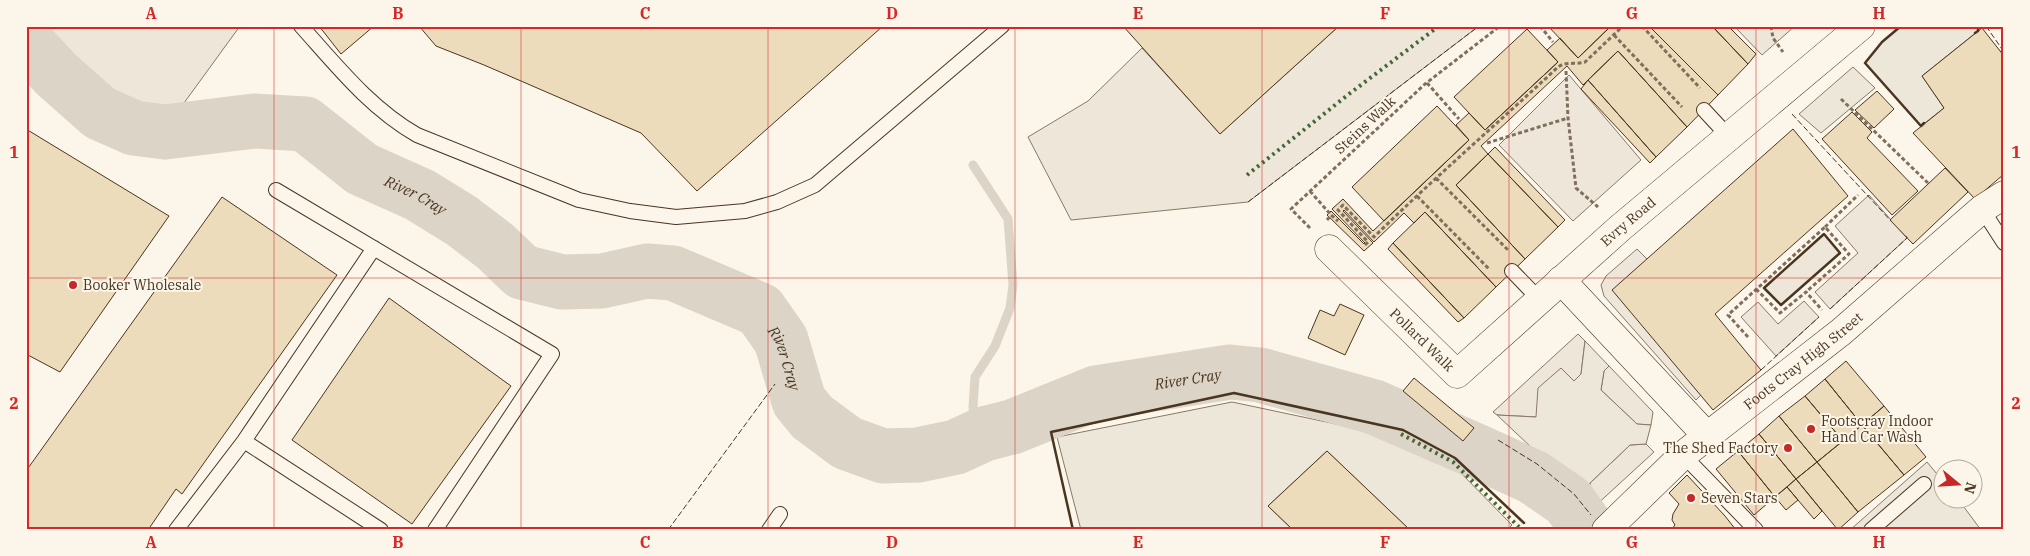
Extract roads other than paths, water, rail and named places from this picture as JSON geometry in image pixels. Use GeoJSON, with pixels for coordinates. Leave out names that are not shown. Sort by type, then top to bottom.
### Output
{"type":"FeatureCollection","features":[{"type":"Feature","properties":{"kind":"street","name":"Evry Road"},"geometry":{"type":"LineString","coordinates":[[1561,280],[1620,228],[1861,26]]}},
{"type":"Feature","properties":{"kind":"street","name":"Foots Cray High Street"},"geometry":{"type":"LineString","coordinates":[[1614,522],[1683,455],[1841,332],[1993,202]]}},
{"type":"Feature","properties":{"kind":"street","name":"Pollard Walk"},"geometry":{"type":"LineString","coordinates":[[1329,236],[1457,374],[1561,280]]}},
{"type":"Feature","properties":{"kind":"street"},"geometry":{"type":"LineString","coordinates":[[1561,280],[1708,437]]}},
{"type":"Feature","properties":{"kind":"lane"},"geometry":{"type":"LineString","coordinates":[[301,26],[367,98],[396,123],[417,135],[579,200],[630,211],[676,217],[745,211],[777,202],[815,185],[1002,26]]}},
{"type":"Feature","properties":{"kind":"lane"},"geometry":{"type":"LineString","coordinates":[[1704,110],[1729,137]]}},
{"type":"Feature","properties":{"kind":"lane"},"geometry":{"type":"LineString","coordinates":[[276,190],[552,354],[435,530]]}},
{"type":"Feature","properties":{"kind":"lane"},"geometry":{"type":"LineString","coordinates":[[1993,202],[2004,243]]}},
{"type":"Feature","properties":{"kind":"lane"},"geometry":{"type":"LineString","coordinates":[[176,530],[244,441],[374,248]]}},
{"type":"Feature","properties":{"kind":"lane"},"geometry":{"type":"LineString","coordinates":[[1512,271],[1539,300]]}},
{"type":"Feature","properties":{"kind":"lane"},"geometry":{"type":"LineString","coordinates":[[244,441],[381,530]]}},
{"type":"Feature","properties":{"kind":"lane"},"geometry":{"type":"LineString","coordinates":[[1683,455],[1756,530]]}},
{"type":"Feature","properties":{"kind":"lane"},"geometry":{"type":"LineString","coordinates":[[1871,530],[1924,484]]}},
{"type":"Feature","properties":{"kind":"lane"},"geometry":{"type":"LineString","coordinates":[[769,530],[780,514]]}},
{"type":"Feature","properties":{"kind":"waterway","name":"River Cray"},"geometry":{"type":"LineString","coordinates":[[26,42],[57,75],[100,113],[134,128],[165,132],[254,121],[305,124],[362,169],[420,195],[462,221],[496,247],[522,272],[562,282],[602,281],[647,271],[673,273],[760,310],[781,340],[799,401],[812,417],[847,443],[883,456],[918,455],[956,447],[984,434],[1012,427],[1096,393],[1230,372],[1260,375],[1374,407],[1533,477],[1568,501],[1589,530]]}},
{"type":"Feature","properties":{"kind":"waterway"},"geometry":{"type":"LineString","coordinates":[[973,165],[1008,219],[1013,285],[1010,308],[995,346],[975,377],[973,407],[975,422],[984,434]]}},
{"type":"Feature","properties":{"kind":"place","name":"Booker Wholesale"},"geometry":{"type":"Point","coordinates":[73,285]}},
{"type":"Feature","properties":{"kind":"place","name":"Footscray Indoor Hand Car Wash"},"geometry":{"type":"Point","coordinates":[1811,429]}},
{"type":"Feature","properties":{"kind":"place","name":"The Shed Factory"},"geometry":{"type":"Point","coordinates":[1788,448]}},
{"type":"Feature","properties":{"kind":"place","name":"Seven Stars"},"geometry":{"type":"Point","coordinates":[1691,498]}}]}
